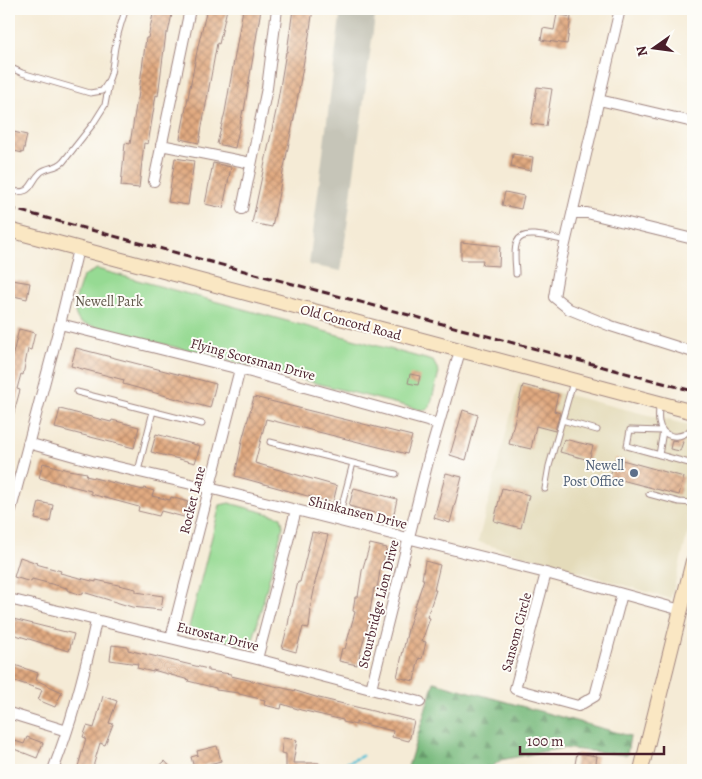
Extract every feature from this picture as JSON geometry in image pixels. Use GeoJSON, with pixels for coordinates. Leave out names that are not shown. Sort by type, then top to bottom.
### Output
{"type":"FeatureCollection","features":[{"type":"Feature","properties":{"kind":"street"},"geometry":{"type":"LineString","coordinates":[[154,181],[190,9]]}},
{"type":"Feature","properties":{"kind":"street"},"geometry":{"type":"LineString","coordinates":[[242,209],[267,88],[277,9]]}},
{"type":"Feature","properties":{"kind":"street"},"geometry":{"type":"LineString","coordinates":[[620,9],[554,297],[569,309],[611,326],[693,352]]}},
{"type":"Feature","properties":{"kind":"street"},"geometry":{"type":"LineString","coordinates":[[599,100],[693,122]]}},
{"type":"Feature","properties":{"kind":"street"},"geometry":{"type":"LineString","coordinates":[[161,145],[251,163]]}},
{"type":"Feature","properties":{"kind":"street"},"geometry":{"type":"LineString","coordinates":[[573,213],[587,214],[693,239]]}},
{"type":"Feature","properties":{"kind":"street","name":"Old Concord Road"},"geometry":{"type":"LineString","coordinates":[[9,230],[573,382],[693,412]]}},
{"type":"Feature","properties":{"kind":"street"},"geometry":{"type":"LineString","coordinates":[[9,517],[78,249]]}},
{"type":"Feature","properties":{"kind":"street","name":"Flying Scotsman Drive"},"geometry":{"type":"LineString","coordinates":[[60,324],[240,369],[438,424]]}},
{"type":"Feature","properties":{"kind":"street","name":"Stourbridge Lion Drive"},"geometry":{"type":"LineString","coordinates":[[371,689],[438,424],[460,351]]}},
{"type":"Feature","properties":{"kind":"street","name":"Rocket Lane"},"geometry":{"type":"LineString","coordinates":[[171,638],[240,369]]}},
{"type":"Feature","properties":{"kind":"street","name":"Shinkansen Drive"},"geometry":{"type":"LineString","coordinates":[[28,443],[546,573],[681,610]]}},
{"type":"Feature","properties":{"kind":"street"},"geometry":{"type":"LineString","coordinates":[[257,659],[296,510]]}},
{"type":"Feature","properties":{"kind":"street"},"geometry":{"type":"LineString","coordinates":[[641,770],[681,610],[690,592],[693,561]]}},
{"type":"Feature","properties":{"kind":"street","name":"Sansom Circle"},"geometry":{"type":"LineString","coordinates":[[546,573],[514,689],[578,706],[594,696],[622,594]]}},
{"type":"Feature","properties":{"kind":"street","name":"Eurostar Drive"},"geometry":{"type":"LineString","coordinates":[[9,599],[257,659],[420,702]]}},
{"type":"Feature","properties":{"kind":"street"},"geometry":{"type":"LineString","coordinates":[[53,770],[75,706],[96,621]]}},
{"type":"Feature","properties":{"kind":"street"},"geometry":{"type":"LineString","coordinates":[[9,713],[67,732]]}},
{"type":"Feature","properties":{"kind":"lane"},"geometry":{"type":"LineString","coordinates":[[9,191],[27,190],[41,172],[59,166],[93,124],[105,105],[113,69],[114,53],[126,9]]}},
{"type":"Feature","properties":{"kind":"lane"},"geometry":{"type":"LineString","coordinates":[[9,67],[22,73],[90,93],[102,90],[110,80]]}},
{"type":"Feature","properties":{"kind":"lane"},"geometry":{"type":"LineString","coordinates":[[516,274],[515,250],[519,238],[537,235],[566,244]]}},
{"type":"Feature","properties":{"kind":"lane"},"geometry":{"type":"LineString","coordinates":[[545,490],[548,466],[573,382]]}},
{"type":"Feature","properties":{"kind":"lane"},"geometry":{"type":"LineString","coordinates":[[77,392],[202,424]]}},
{"type":"Feature","properties":{"kind":"lane"},"geometry":{"type":"LineString","coordinates":[[659,404],[658,421],[663,432],[659,455]]}},
{"type":"Feature","properties":{"kind":"lane"},"geometry":{"type":"LineString","coordinates":[[138,472],[153,411]]}},
{"type":"Feature","properties":{"kind":"lane"},"geometry":{"type":"LineString","coordinates":[[562,420],[597,430]]}},
{"type":"Feature","properties":{"kind":"lane"},"geometry":{"type":"LineString","coordinates":[[692,429],[676,436],[669,436],[663,432],[630,430],[627,446],[689,463],[693,461]]}},
{"type":"Feature","properties":{"kind":"lane"},"geometry":{"type":"LineString","coordinates":[[270,442],[396,474]]}},
{"type":"Feature","properties":{"kind":"lane"},"geometry":{"type":"LineString","coordinates":[[338,521],[353,463]]}},
{"type":"Feature","properties":{"kind":"lane"},"geometry":{"type":"LineString","coordinates":[[649,494],[680,502],[693,502]]}},
{"type":"Feature","properties":{"kind":"shaded area"},"geometry":{"type":"Polygon","coordinates":[[[341,9],[376,9],[341,271],[309,265],[341,9]]]}},
{"type":"Feature","properties":{"kind":"shaded area"},"geometry":{"type":"Polygon","coordinates":[[[519,383],[693,426],[693,513],[671,599],[478,542],[519,383]]]}},
{"type":"Feature","properties":{"kind":"green space","name":"Newell Park"},"geometry":{"type":"Polygon","coordinates":[[[97,269],[433,361],[439,372],[430,407],[426,410],[421,410],[81,323],[75,313],[77,294],[83,276],[97,269]]]}},
{"type":"Feature","properties":{"kind":"green space"},"geometry":{"type":"Polygon","coordinates":[[[229,503],[281,517],[283,526],[252,644],[243,646],[194,634],[189,627],[220,505],[229,503]]]}},
{"type":"Feature","properties":{"kind":"green space"},"geometry":{"type":"Polygon","coordinates":[[[434,682],[630,736],[627,755],[562,748],[501,760],[488,770],[421,770],[408,767],[434,682]]]}},
{"type":"Feature","properties":{"kind":"building"},"geometry":{"type":"Polygon","coordinates":[[[154,9],[173,9],[168,33],[166,33],[158,96],[156,95],[148,144],[144,143],[139,188],[121,186],[125,143],[130,144],[146,38],[148,38],[154,9]]]}},
{"type":"Feature","properties":{"kind":"building"},"geometry":{"type":"Polygon","coordinates":[[[207,9],[227,9],[219,44],[217,43],[199,143],[180,139],[207,9]]]}},
{"type":"Feature","properties":{"kind":"building"},"geometry":{"type":"Polygon","coordinates":[[[243,9],[261,9],[244,111],[235,148],[217,144],[225,112],[243,9]]]}},
{"type":"Feature","properties":{"kind":"building"},"geometry":{"type":"Polygon","coordinates":[[[293,9],[313,9],[272,227],[252,223],[276,111],[293,9]]]}},
{"type":"Feature","properties":{"kind":"building"},"geometry":{"type":"Polygon","coordinates":[[[557,14],[571,17],[567,44],[541,40],[543,28],[554,30],[557,14]]]}},
{"type":"Feature","properties":{"kind":"building"},"geometry":{"type":"Polygon","coordinates":[[[537,87],[552,89],[546,126],[531,124],[537,87]]]}},
{"type":"Feature","properties":{"kind":"building"},"geometry":{"type":"Polygon","coordinates":[[[9,131],[27,135],[23,153],[9,150],[9,131]]]}},
{"type":"Feature","properties":{"kind":"building"},"geometry":{"type":"Polygon","coordinates":[[[513,154],[533,157],[531,171],[511,167],[513,154]]]}},
{"type":"Feature","properties":{"kind":"building"},"geometry":{"type":"Polygon","coordinates":[[[175,158],[194,161],[188,205],[168,202],[175,158]]]}},
{"type":"Feature","properties":{"kind":"building"},"geometry":{"type":"Polygon","coordinates":[[[213,163],[231,167],[223,208],[205,204],[213,163]]]}},
{"type":"Feature","properties":{"kind":"building"},"geometry":{"type":"Polygon","coordinates":[[[505,192],[524,196],[521,209],[502,205],[505,192]]]}},
{"type":"Feature","properties":{"kind":"building"},"geometry":{"type":"Polygon","coordinates":[[[461,242],[500,246],[499,266],[482,265],[483,260],[461,260],[461,242]]]}},
{"type":"Feature","properties":{"kind":"building"},"geometry":{"type":"Polygon","coordinates":[[[12,280],[30,283],[27,299],[9,295],[12,280]]]}},
{"type":"Feature","properties":{"kind":"building"},"geometry":{"type":"Polygon","coordinates":[[[19,329],[35,333],[31,350],[28,349],[23,375],[21,374],[17,389],[20,390],[12,420],[9,420],[9,370],[19,329]]]}},
{"type":"Feature","properties":{"kind":"building"},"geometry":{"type":"Polygon","coordinates":[[[76,348],[216,384],[210,408],[123,384],[124,380],[71,366],[76,348]]]}},
{"type":"Feature","properties":{"kind":"building"},"geometry":{"type":"Polygon","coordinates":[[[410,374],[420,376],[418,385],[408,383],[410,374]]]}},
{"type":"Feature","properties":{"kind":"building"},"geometry":{"type":"Polygon","coordinates":[[[523,385],[558,394],[554,411],[560,413],[555,431],[536,426],[531,449],[509,444],[523,385]]]}},
{"type":"Feature","properties":{"kind":"building"},"geometry":{"type":"Polygon","coordinates":[[[254,397],[412,436],[407,454],[266,419],[255,463],[337,486],[333,503],[235,476],[254,397]]]}},
{"type":"Feature","properties":{"kind":"building"},"geometry":{"type":"Polygon","coordinates":[[[60,409],[139,427],[134,448],[55,428],[60,409]]]}},
{"type":"Feature","properties":{"kind":"building"},"geometry":{"type":"Polygon","coordinates":[[[463,410],[478,415],[466,460],[450,455],[463,410]]]}},
{"type":"Feature","properties":{"kind":"building"},"geometry":{"type":"Polygon","coordinates":[[[156,434],[200,446],[195,463],[151,452],[156,434]]]}},
{"type":"Feature","properties":{"kind":"building"},"geometry":{"type":"Polygon","coordinates":[[[564,439],[593,446],[589,460],[560,452],[564,439]]]}},
{"type":"Feature","properties":{"kind":"building"},"geometry":{"type":"Polygon","coordinates":[[[672,440],[683,442],[680,451],[670,449],[672,440]]]}},
{"type":"Feature","properties":{"kind":"building","name":"Newell Post Office"},"geometry":{"type":"Polygon","coordinates":[[[615,458],[684,477],[679,495],[610,477],[615,458]]]}},
{"type":"Feature","properties":{"kind":"building"},"geometry":{"type":"Polygon","coordinates":[[[43,463],[87,473],[86,476],[154,491],[152,496],[170,500],[171,497],[188,502],[184,517],[161,511],[159,516],[138,511],[139,507],[91,494],[91,491],[39,478],[43,463]]]}},
{"type":"Feature","properties":{"kind":"building"},"geometry":{"type":"Polygon","coordinates":[[[446,473],[462,477],[450,523],[434,518],[446,473]]]}},
{"type":"Feature","properties":{"kind":"building"},"geometry":{"type":"Polygon","coordinates":[[[354,488],[397,499],[393,518],[349,506],[354,488]]]}},
{"type":"Feature","properties":{"kind":"building"},"geometry":{"type":"Polygon","coordinates":[[[502,488],[529,495],[521,528],[494,521],[502,488]]]}},
{"type":"Feature","properties":{"kind":"building"},"geometry":{"type":"Polygon","coordinates":[[[39,502],[53,505],[50,522],[35,519],[39,502]]]}},
{"type":"Feature","properties":{"kind":"building"},"geometry":{"type":"Polygon","coordinates":[[[312,532],[328,535],[314,586],[309,628],[303,627],[296,652],[282,648],[291,607],[298,582],[300,582],[312,532]]]}},
{"type":"Feature","properties":{"kind":"building"},"geometry":{"type":"Polygon","coordinates":[[[370,544],[387,548],[381,565],[377,589],[374,588],[368,624],[357,665],[339,661],[342,648],[345,649],[355,612],[353,611],[355,597],[358,597],[362,571],[370,544]]]}},
{"type":"Feature","properties":{"kind":"building"},"geometry":{"type":"Polygon","coordinates":[[[20,557],[61,571],[60,573],[136,589],[136,592],[163,596],[161,610],[132,607],[83,592],[82,595],[67,590],[67,588],[32,579],[31,582],[14,577],[20,557]]]}},
{"type":"Feature","properties":{"kind":"building"},"geometry":{"type":"Polygon","coordinates":[[[425,561],[440,565],[434,590],[436,590],[427,617],[430,618],[422,641],[426,642],[422,659],[419,658],[414,681],[397,677],[409,625],[424,579],[422,579],[425,561]]]}},
{"type":"Feature","properties":{"kind":"building"},"geometry":{"type":"Polygon","coordinates":[[[9,618],[74,634],[69,651],[9,633],[9,618]]]}},
{"type":"Feature","properties":{"kind":"building"},"geometry":{"type":"Polygon","coordinates":[[[112,645],[128,647],[128,650],[208,669],[208,671],[231,674],[231,676],[414,721],[409,741],[392,737],[393,731],[356,722],[356,725],[343,722],[343,720],[282,704],[281,709],[264,705],[265,700],[239,693],[216,690],[216,688],[189,680],[153,670],[153,672],[137,668],[138,664],[110,660],[112,645]]]}},
{"type":"Feature","properties":{"kind":"building"},"geometry":{"type":"Polygon","coordinates":[[[9,663],[38,673],[36,680],[62,692],[55,707],[38,700],[42,690],[9,679],[9,663]]]}},
{"type":"Feature","properties":{"kind":"building"},"geometry":{"type":"Polygon","coordinates":[[[103,696],[117,701],[109,723],[113,724],[105,745],[100,743],[92,770],[77,770],[86,738],[83,737],[87,726],[94,728],[103,696]]]}},
{"type":"Feature","properties":{"kind":"building"},"geometry":{"type":"Polygon","coordinates":[[[27,737],[43,743],[37,758],[9,747],[9,739],[24,744],[27,737]]]}},
{"type":"Feature","properties":{"kind":"building"},"geometry":{"type":"Polygon","coordinates":[[[283,738],[297,740],[293,763],[319,763],[319,770],[286,770],[286,754],[281,753],[283,738]]]}},
{"type":"Feature","properties":{"kind":"building"},"geometry":{"type":"Polygon","coordinates":[[[217,746],[221,761],[194,768],[191,757],[198,755],[197,751],[217,746]]]}},
{"type":"Feature","properties":{"kind":"building"},"geometry":{"type":"Polygon","coordinates":[[[577,753],[597,756],[595,770],[574,770],[577,753]]]}},
{"type":"Feature","properties":{"kind":"building"},"geometry":{"type":"Polygon","coordinates":[[[165,761],[173,770],[155,770],[165,761]]]}},
{"type":"Feature","properties":{"kind":"waterway"},"geometry":{"type":"LineString","coordinates":[[332,770],[362,756]]}},
{"type":"Feature","properties":{"kind":"railway"},"geometry":{"type":"LineString","coordinates":[[9,208],[693,391]]}},
{"type":"Feature","properties":{"kind":"place","name":"Newell Post Office"},"geometry":{"type":"Point","coordinates":[634,473]}}]}
